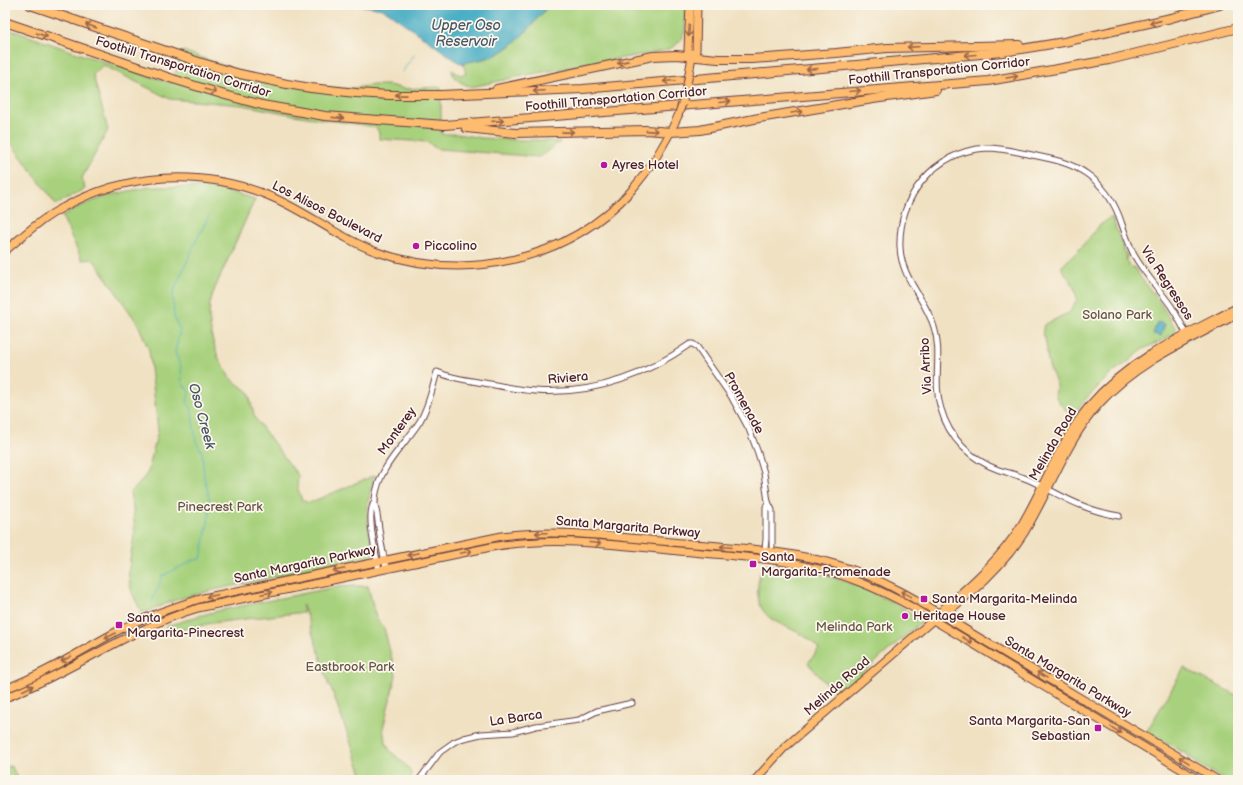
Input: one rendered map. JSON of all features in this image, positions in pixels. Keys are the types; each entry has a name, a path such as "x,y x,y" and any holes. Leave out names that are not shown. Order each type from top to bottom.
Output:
{"highway":[{"name":"Foothill Transportation Corridor","path":"30,5 181,56 240,74 299,86 356,93 440,95 583,89 1003,52 1064,42 1171,18 1220,5"},
{"name":"Foothill Transportation Corridor","path":"5,22 173,80 225,95 301,113 350,119 445,125 988,80 1046,72 1109,60 1238,28"},
{"path":"467,94 653,56 676,55 718,59 752,59 887,48 990,46 1064,42"},
{"path":"445,125 515,133 646,130 671,132 700,130 764,117 988,80"}],"main road":[{"name":"Los Alisos Boulevard","path":"690,5 688,50 692,56"},
{"name":"Los Alisos Boulevard","path":"5,251 36,225 52,214 95,192 136,181 167,178 195,178 229,183 267,195 364,246 400,259 427,264 453,266 498,263 551,247 574,236 599,219 621,201 638,183 658,155 678,116 692,56 696,50 697,5"},
{"name":"Melinda Road","path":"755,780 784,748 940,614 944,608 984,571 1003,550 1022,524 1045,488 1074,437 1101,402 1121,382 1188,337 1238,308"},
{"name":"Melinda Road","path":"1188,337 1238,314"},
{"name":"Santa Margarita Parkway","path":"5,689 32,677 124,628 174,607 209,597 502,536 543,532 588,534 770,549 816,559 858,572 892,587 940,614 1218,780"},
{"name":"Santa Margarita Parkway","path":"5,698 33,686 134,633 174,616 211,605 507,544 552,541 605,544 768,560 812,567 856,580 891,596 933,620 1199,780"}],"street":[{"name":"Via Regressos","path":"975,150 988,148 1002,149 1065,162 1086,173 1094,180 1109,197 1118,214 1128,242 1135,256 1172,308 1188,337"},
{"name":"Via Arribo","path":"975,150 957,155 936,168 920,182 904,212 901,225 900,250 902,262 909,281 929,313 937,336 938,353 936,381 943,416 960,445 978,460 998,470 1026,478 1082,506 1102,513 1119,516"},
{"name":"Riviera","path":"437,372 450,377 521,390 548,392 577,390 611,383 634,376 658,365 690,344 693,344"},
{"name":"Promenade","path":"693,344 697,347 731,396 749,429 763,468 768,502 772,510 773,522 768,560"},
{"name":"Monterey","path":"383,569 370,519 378,483 385,467 413,431 425,412 437,372"},
{"name":"Monterey","path":"374,501 381,561"},
{"name":"Promenade","path":"768,502 766,507 766,522 770,549"},
{"path":"370,519 377,518"},
{"path":"766,522 773,522"},
{"name":"La Barca","path":"419,780 440,752 454,742 464,738 481,734 513,732 536,726 571,722 586,717 597,711 632,703"}],"green space":[{"path":"549,5 685,5 684,33 677,44 663,51 527,75 471,87 455,78 452,70 460,75 466,74 463,63 494,56 510,46 524,34"},
{"path":"5,28 89,57 172,83 183,51 242,72 254,81 266,84 305,84 348,89 373,85 389,85 404,89 441,87 441,134 457,134 481,138 560,142 539,157 440,149 435,148 428,142 379,139 379,133 376,127 300,116 243,105 170,99 103,65 93,75 108,130 82,178 85,189 56,204 5,135"},
{"name":"Pinecrest Park","path":"151,187 211,187 255,199 215,288 210,303 209,318 212,338 218,357 230,378 248,392 255,418 299,477 297,486 302,500 309,503 375,475 368,505 369,533 373,554 370,557 209,591 141,612 129,582 129,568 134,528 134,513 130,493 148,472 158,430 149,350 138,324 93,259 82,260 62,216 83,205 105,197"},
{"name":"Solano Park","path":"1112,217 1124,251 1127,255 1126,260 1129,266 1135,268 1158,300 1176,329 1174,335 1141,350 1127,363 1114,371 1081,404 1073,417 1061,405 1055,395 1056,383 1048,362 1043,327 1044,325 1070,312 1077,299 1074,286 1062,269 1062,266 1078,251 1100,225"},
{"name":"Melinda Park","path":"763,564 803,570 835,578 860,587 895,603 922,621 840,693 834,693 808,663 819,649 806,637 773,620 762,608 759,602 758,587"},
{"name":"Eastbrook Park","path":"368,586 376,618 384,628 396,675 383,728 385,741 391,751 410,771 411,780 364,780 362,778 361,771 331,688 328,684 328,680 303,605 304,612 212,623 167,633 165,627 217,611 336,587"},
{"path":"1184,668 1238,696 1238,780 1225,780 1204,768 1186,754 1147,731"},
{"path":"9,766 12,767 18,780 7,780 5,776 5,768"}],"water":[{"name":"Upper Oso Reservoir","path":"359,5 549,5 525,33 511,46 487,58 462,63 458,62 388,12 382,9"},
{"path":"1157,322 1165,324 1161,336 1153,334"}],"waterway":[{"name":"Oso Creek","path":"402,72 414,55"},
{"name":"Oso Creek","path":"152,603 162,576 194,560 201,559 210,511 208,491 204,478 202,452 196,441 191,407 187,403 189,394 188,390 182,383 181,367 175,352 180,330 174,317 173,293 209,216"}],"place":[{"name":"Ayres Hotel","path":"604,165"},
{"name":"Piccolino","path":"416,246"},
{"name":"Santa Margarita-Promenade","path":"753,564"},
{"name":"Santa Margarita-Melinda","path":"924,599"},
{"name":"Heritage House","path":"905,616"},
{"name":"Santa Margarita-Pinecrest","path":"119,625"},
{"name":"Santa Margarita-San Sebastian","path":"1098,728"}]}
